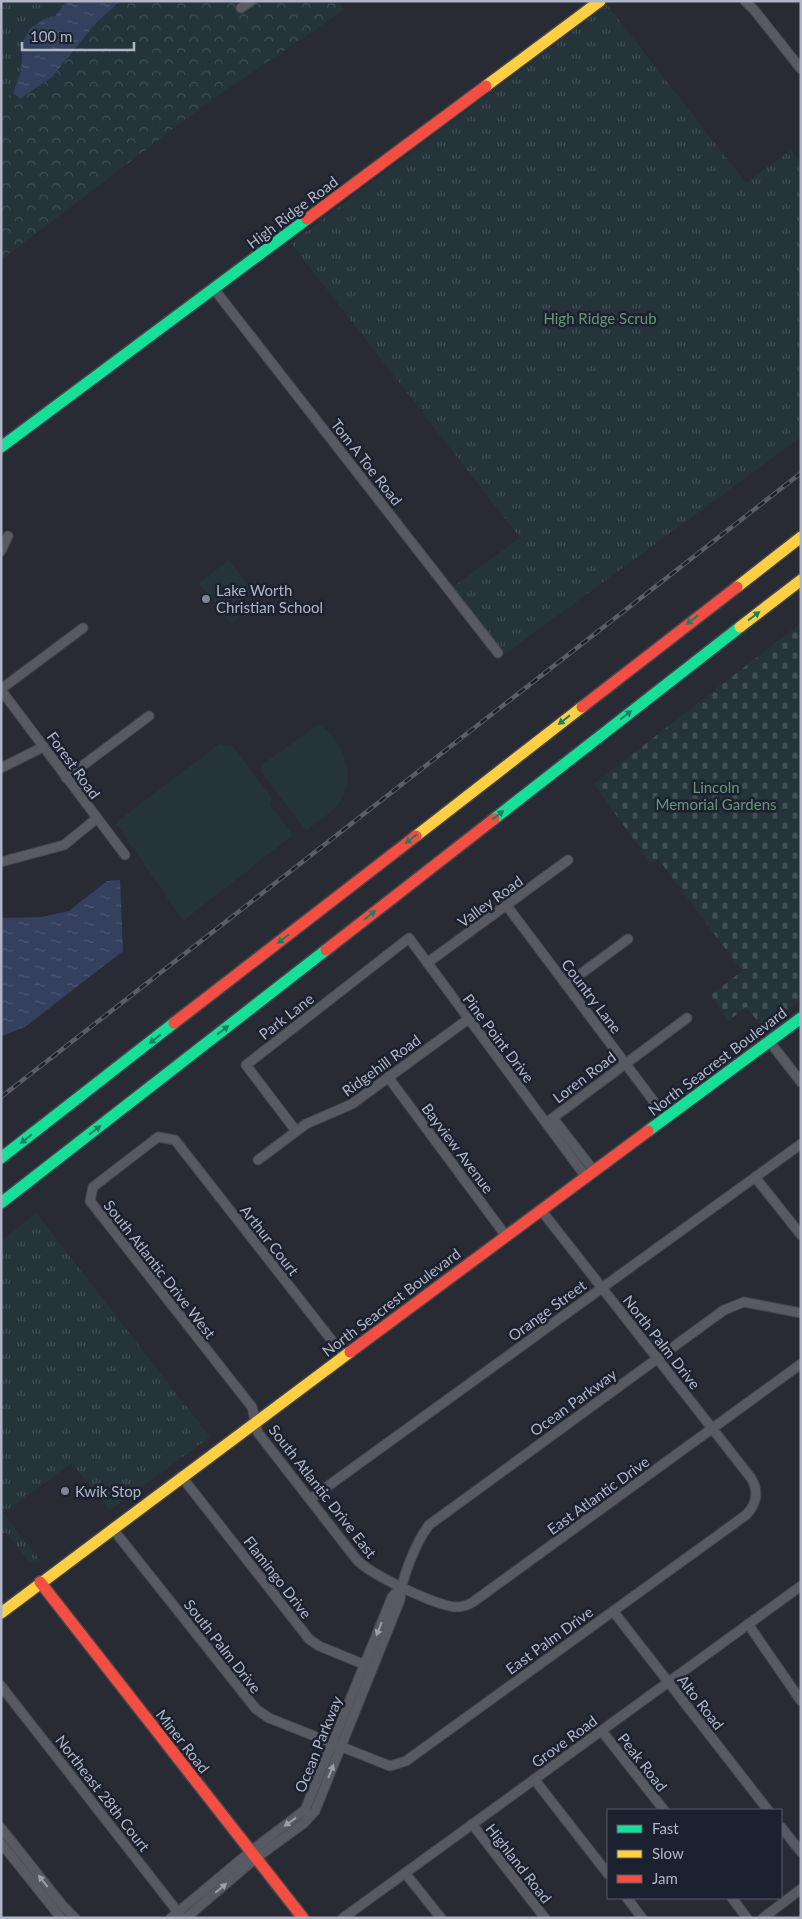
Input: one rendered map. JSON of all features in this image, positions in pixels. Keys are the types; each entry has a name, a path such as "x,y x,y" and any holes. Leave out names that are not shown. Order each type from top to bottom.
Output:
{"main road":[{"name":"High Ridge Road","path":"1,447 600,1"},
{"path":"1,1158 801,537"},
{"path":"1,1204 801,580"},
{"name":"North Seacrest Boulevard","path":"1,1614 112,1528 801,1018"},
{"name":"Miner Road","path":"40,1582 303,1918"}],"street":[{"path":"241,8 251,1"},
{"path":"745,1 801,69"},
{"name":"Tom A Toe Road","path":"214,289 498,653"},
{"path":"1,551 8,536"},
{"path":"1,690 83,628"},
{"name":"Forest Road","path":"1,690 124,855"},
{"path":"66,778 149,716"},
{"path":"1,768 44,748"},
{"path":"1,862 64,845 96,819"},
{"name":"Valley Road","path":"427,964 568,860"},
{"name":"Country Lane","path":"507,906 655,1103"},
{"name":"Pine Point Drive","path":"409,938 468,1020 550,1120 590,1174"},
{"name":"Park Lane","path":"296,1130 246,1065 409,938"},
{"path":"567,984 628,939"},
{"name":"Loren Road","path":"550,1120 687,1018"},
{"name":"Ridgehill Road","path":"258,1160 296,1130 316,1119 352,1104 468,1020"},
{"path":"769,1041 801,1082"},
{"name":"Bayview Avenue","path":"388,1077 506,1236"},
{"name":"South Atlantic Drive West","path":"175,1140 158,1137 93,1187 90,1200 252,1406 256,1421"},
{"name":"Arthur Court","path":"175,1140 344,1356"},
{"name":"Orange Street","path":"310,1499 801,1144"},
{"path":"756,1177 801,1235"},
{"name":"North Palm Drive","path":"541,1210 751,1478 756,1494"},
{"name":"Ocean Parkway","path":"179,1916 254,1855 312,1816 318,1806 337,1746 369,1666 392,1597 401,1587 421,1538 429,1525 724,1310 739,1303 760,1304 801,1313"},
{"name":"East Atlantic Drive","path":"401,1587 451,1606 468,1605 801,1364"},
{"name":"South Atlantic Drive East","path":"256,1421 258,1433 363,1566 375,1575 401,1587"},
{"name":"Flamingo Drive","path":"182,1476 309,1639 319,1646 369,1666"},
{"name":"East Palm Drive","path":"337,1746 384,1765 401,1764 746,1515 754,1506 756,1494"},
{"name":"South Palm Drive","path":"112,1528 256,1709 269,1718 337,1746"},
{"name":"Grove Road","path":"343,1918 801,1586"},
{"name":"Alto Road","path":"613,1611 767,1809"},
{"path":"748,1624 801,1701"},
{"name":"Northeast 28th Court","path":"1,1686 179,1916"},
{"name":"Peak Road","path":"602,1730 663,1809"},
{"path":"534,1779 607,1873"},
{"name":"Highland Road","path":"472,1824 545,1918"},
{"path":"1,1828 74,1918"},
{"path":"782,1828 801,1852"},
{"path":"1,1843 61,1918"},
{"path":"405,1873 440,1918"},
{"path":"763,1918 801,1888"},
{"path":"628,1899 642,1918"},
{"path":"733,1899 747,1918"}],"green space":[{"path":"1,1 120,1 61,69 1,99"},
{"path":"120,1 338,1 344,10 211,100 1,260 1,99 13,93 17,98 43,84 61,67 94,25"},
{"name":"High Ridge Scrub","path":"607,5 746,183 791,150 801,163 801,437 505,654 453,587 520,538 291,243"},
{"path":"229,560 252,591 234,604 242,615 231,624 214,601 215,597 208,594 199,583"},
{"name":"Lincoln Memorial Gardens","path":"801,623 801,1000 763,1028 746,1007 728,1021 711,995 742,971 659,860 650,862 594,784"},
{"path":"318,724 335,740 341,750 346,762 347,785 343,797 336,807 306,831 261,772 262,765"},
{"path":"219,744 233,746 271,797 270,805 293,835 183,921 118,826 118,821"},
{"path":"36,1213 210,1437 110,1510 72,1463 3,1513 41,1562 30,1563 6,1533 1,1533 1,1241"}],"water":[{"path":"67,1 120,1 95,24 52,77 20,99 13,93 21,71 23,41 30,29 42,20 55,16"},
{"path":"120,880 123,951 25,1027 2,1036 1,918 42,917 69,911 107,881"}],"railway":[{"path":"1,1097 801,473"}],"traffic: fast":[{"path":"1,447 307,219"},
{"path":"494,819 740,627"},
{"path":"1,1203 326,950"},
{"path":"648,1131 801,1018"},
{"path":"1,1158 174,1023"}],"traffic: slow":[{"path":"486,86 600,1"},
{"path":"737,587 801,537"},
{"path":"740,627 801,580"},
{"path":"416,836 582,707"},
{"path":"1,1613 350,1352"}],"traffic: jam":[{"path":"307,219 486,86"},
{"path":"582,707 737,587"},
{"path":"326,950 494,819"},
{"path":"174,1023 416,836"},
{"path":"350,1352 648,1131"},
{"path":"40,1582 303,1918"}],"place":[{"name":"Lake Worth Christian School","path":"206,599"},
{"name":"Kwik Stop","path":"65,1491"}]}
